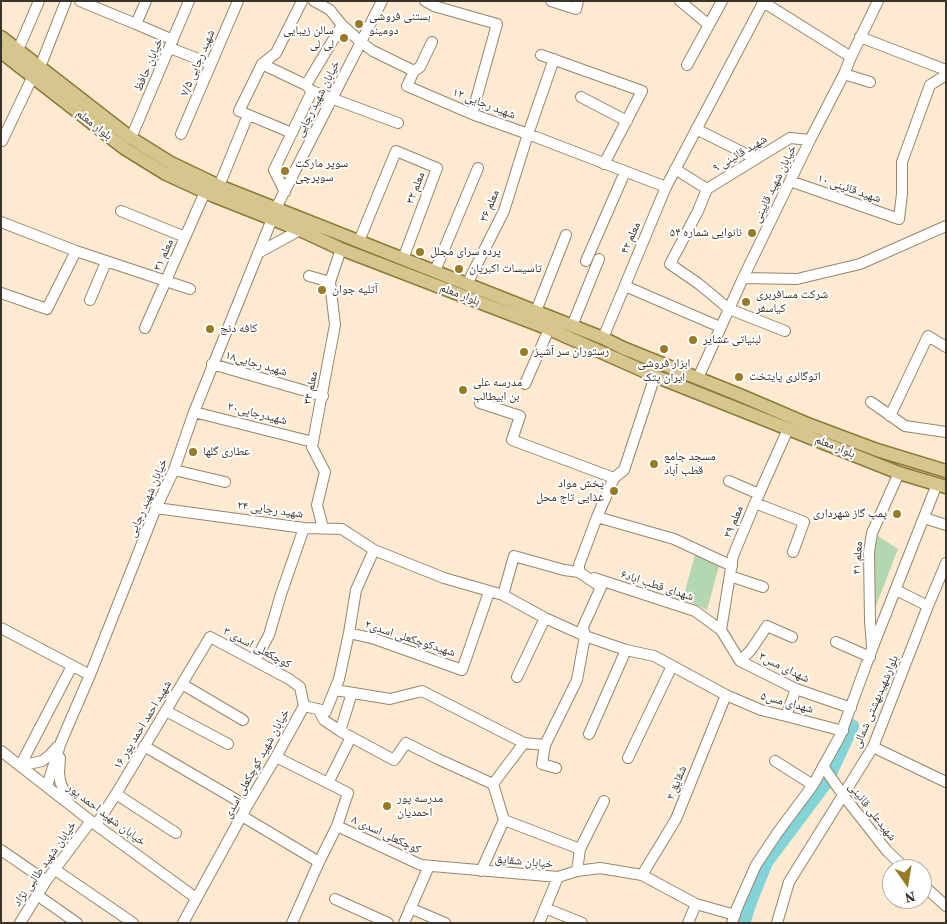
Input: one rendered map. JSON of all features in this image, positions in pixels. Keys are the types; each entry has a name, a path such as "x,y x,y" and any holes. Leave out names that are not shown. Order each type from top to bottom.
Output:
{"main road":[{"name":"بلوار معلم","path":"1,37 18,50 36,72 124,148 166,174 205,192 359,241 603,338 622,354 655,376 788,429 803,428 946,471"},
{"name":"بلوار معلم","path":"1,52 36,72 131,138 171,163 274,214 300,230 341,248 549,329 698,378 742,396 803,428 899,473 942,486"}],"street":[{"path":"18,50 39,1"},
{"path":"2,141 36,72 66,1"},
{"path":"80,1 136,24 211,64"},
{"path":"136,24 146,1"},
{"name":"خیابان حافظ","path":"131,138 189,1"},
{"name":"شهید رجایی ۷/۵","path":"181,134 238,1"},
{"path":"292,133 239,111 262,64 276,53 302,1"},
{"path":"314,1 330,10 342,25 373,51 414,71 420,67 432,42"},
{"name":"خیابان شهید رجایی","path":"46,786 61,742 90,675 156,508 174,470 212,364 274,214 382,1"},
{"path":"425,1 434,6 497,24 472,114"},
{"path":"551,1 576,9 578,1"},
{"path":"680,1 709,26"},
{"path":"687,65 722,1"},
{"name":"خیابان شهید قایینی","path":"698,378 743,278 878,1"},
{"path":"764,2 850,57"},
{"name":"معلم ۴۲","path":"603,338 675,169 764,2"},
{"path":"285,192 274,170 292,133 309,88 342,25"},
{"path":"860,37 946,70"},
{"path":"542,55 642,91 604,164"},
{"name":"معلم ۳۶","path":"467,284 504,210 554,59"},
{"path":"262,64 332,99 398,123"},
{"name":"شهید رجایی ۱۲","path":"414,71 407,86 472,114 625,172"},
{"path":"844,74 870,82"},
{"name":"شهید قائینی ۱۰","path":"790,181 899,220 902,194 902,162 930,85 946,75"},
{"path":"581,97 627,121"},
{"path":"219,186 248,115"},
{"path":"696,129 756,159"},
{"name":"شهید قائینی ۹","path":"729,309 699,284 670,264 708,189 790,138 810,140"},
{"name":"معلم ۳۲","path":"359,241 396,151 437,168 403,258"},
{"path":"435,272 478,168"},
{"path":"675,169 708,189"},
{"path":"586,261 625,172 666,188"},
{"name":"معلم ۳۱","path":"145,328 205,192"},
{"path":"121,211 185,237"},
{"path":"1,222 106,262 190,289"},
{"path":"743,278 797,279 860,264 946,226"},
{"path":"258,253 300,230"},
{"path":"536,311 566,235"},
{"name":"معلم ۳۳","path":"323,528 317,505 325,472 312,447 335,325 330,282 341,248"},
{"path":"1,293 47,310 76,251"},
{"path":"572,326 599,259"},
{"path":"90,300 106,262"},
{"path":"310,276 330,282"},
{"path":"625,286 720,328"},
{"path":"729,309 785,331"},
{"path":"525,384 549,329"},
{"path":"890,416 928,336 946,348"},
{"name":"شهید رجایی۱۸","path":"212,364 323,396"},
{"path":"556,768 542,764 545,745 577,680 585,636 583,627 601,587 580,573 579,565 614,478 624,470 655,376"},
{"path":"871,402 905,426 946,432"},
{"path":"480,403 520,416 512,440 614,478"},
{"name":"شهیدرجایی۲۰","path":"194,412 314,442"},
{"name":"معلم ۳۹","path":"721,630 733,556 788,429"},
{"path":"174,470 225,482"},
{"name":"معلم ۴۱","path":"871,653 869,552 872,533 899,473"},
{"path":"729,481 804,522 792,552"},
{"name":"بلوارشهیدبهشتی شمالی","path":"734,919 756,865 813,785 843,731 871,653 898,591 924,518 942,486"},
{"name":"شهید رجایی ۲۴","path":"156,508 304,528 342,529 374,550 444,578 503,595 546,618"},
{"path":"597,518 674,539 763,587"},
{"path":"924,518 946,525"},
{"path":"255,661 269,635 304,528"},
{"path":"318,709 326,711 340,679 356,590 374,550"},
{"name":"شهدای قطب اباد۶","path":"503,595 514,556 580,573 695,611 721,630"},
{"name":"بلوارشهیدبهشتی شمالی","path":"777,923 789,882 874,746 946,564"},
{"path":"898,591 928,606"},
{"name":"شهیدکوچکعلی اسدی۲","path":"349,633 375,639 462,670 489,592"},
{"path":"517,677 546,618"},
{"name":"شهدای مس۵","path":"546,618 585,636 626,650 654,656 726,696 760,710 843,731"},
{"path":"740,661 751,650 767,626 792,637"},
{"path":"1,628 90,675"},
{"name":"شهدای مس۳","path":"721,630 740,661 796,690 851,708"},
{"name":"کوچکعلی اسدی ۳","path":"210,637 289,678 300,687 304,706"},
{"name":"شهید احمد احمد پور ۱۶","path":"93,823 116,794 210,637"},
{"path":"836,642 871,653"},
{"path":"590,734 626,650"},
{"path":"20,766 72,666"},
{"path":"628,758 672,666"},
{"path":"182,684 243,720"},
{"path":"335,690 390,699 422,691 524,743 545,745"},
{"path":"786,716 796,690"},
{"path":"340,731 352,693"},
{"name":"شقایق ۲","path":"642,875 676,819 726,696"},
{"name":"خیابان شهید کوچکعلی اسدی","path":"183,923 304,706 318,709"},
{"path":"318,709 324,720 340,731 394,760 406,743 494,784"},
{"path":"166,711 228,744"},
{"path":"328,783 351,737"},
{"path":"20,766 42,760 61,742"},
{"path":"61,742 59,772 62,789 69,803"},
{"path":"494,784 524,743"},
{"path":"144,746 247,806"},
{"path":"874,746 946,782"},
{"name":"خیابان شهید احمد پور","path":"1,751 93,823 196,898"},
{"name":"کوچکعلی اسدی ۸","path":"276,757 348,793 337,826 425,866"},
{"path":"775,761 813,785"},
{"name":"شهیدعلی قائینی","path":"823,766 843,795 895,859"},
{"path":"481,871 504,820 494,784"},
{"path":"116,794 176,833"},
{"path":"577,871 580,849 604,801"},
{"path":"242,816 319,862"},
{"path":"504,820 580,849"},
{"name":"خیابان شهید طالبی نژاد","path":"20,923 54,869 93,823"},
{"path":"292,923 337,826"},
{"path":"1,850 46,881"},
{"path":"404,923 425,866"},
{"name":"خیابان شقایق","path":"425,866 558,877 577,871 600,868 642,875 696,904 734,919"},
{"path":"54,869 133,923"},
{"path":"539,923 558,877"},
{"path":"932,893 946,906"},
{"path":"37,895 78,923"},
{"path":"335,899 388,923"},
{"path":"688,923 696,904"},
{"path":"410,908 445,923"},
{"path":"545,908 582,923"}],"green space":[{"path":"869,530 898,549 870,621"},
{"path":"695,555 719,566 707,610 683,598"}],"waterway":[{"path":"743,923 766,862 826,782 852,726"}],"place":[{"name":"بستنی فروشی دومینو","path":"359,24"},
{"name":"سالن زیبایی لی لی","path":"344,38"},
{"name":"سوپر مارکت سوپرچی","path":"285,171"},
{"name":"نانوایی شماره ۵۴","path":"752,233"},
{"name":"پرده سرای مجلل","path":"420,252"},
{"name":"تاسیسات اکبریان","path":"459,269"},
{"name":"آتلیه جوان","path":"322,290"},
{"name":"شرکت مسافربری کیاسفر","path":"746,302"},
{"name":"کافه دنج","path":"210,329"},
{"name":"لبنیاتی عشایر","path":"693,340"},
{"name":"ابزار فروشی ایران پتک","path":"664,349"},
{"name":"رستوران سر آشپز","path":"524,352"},
{"name":"اتوگالری پایتخت","path":"739,377"},
{"name":"مدرسه علی بن ابیطالب","path":"463,390"},
{"name":"عطاری گلها","path":"193,452"},
{"name":"مسجد جامع قطب آباد","path":"654,464"},
{"name":"پخش مواد غذایی تاج محل","path":"614,491"},
{"name":"پمپ گاز شهرداری","path":"897,514"},
{"name":"مدرسه پور احمدیان","path":"387,806"}]}
